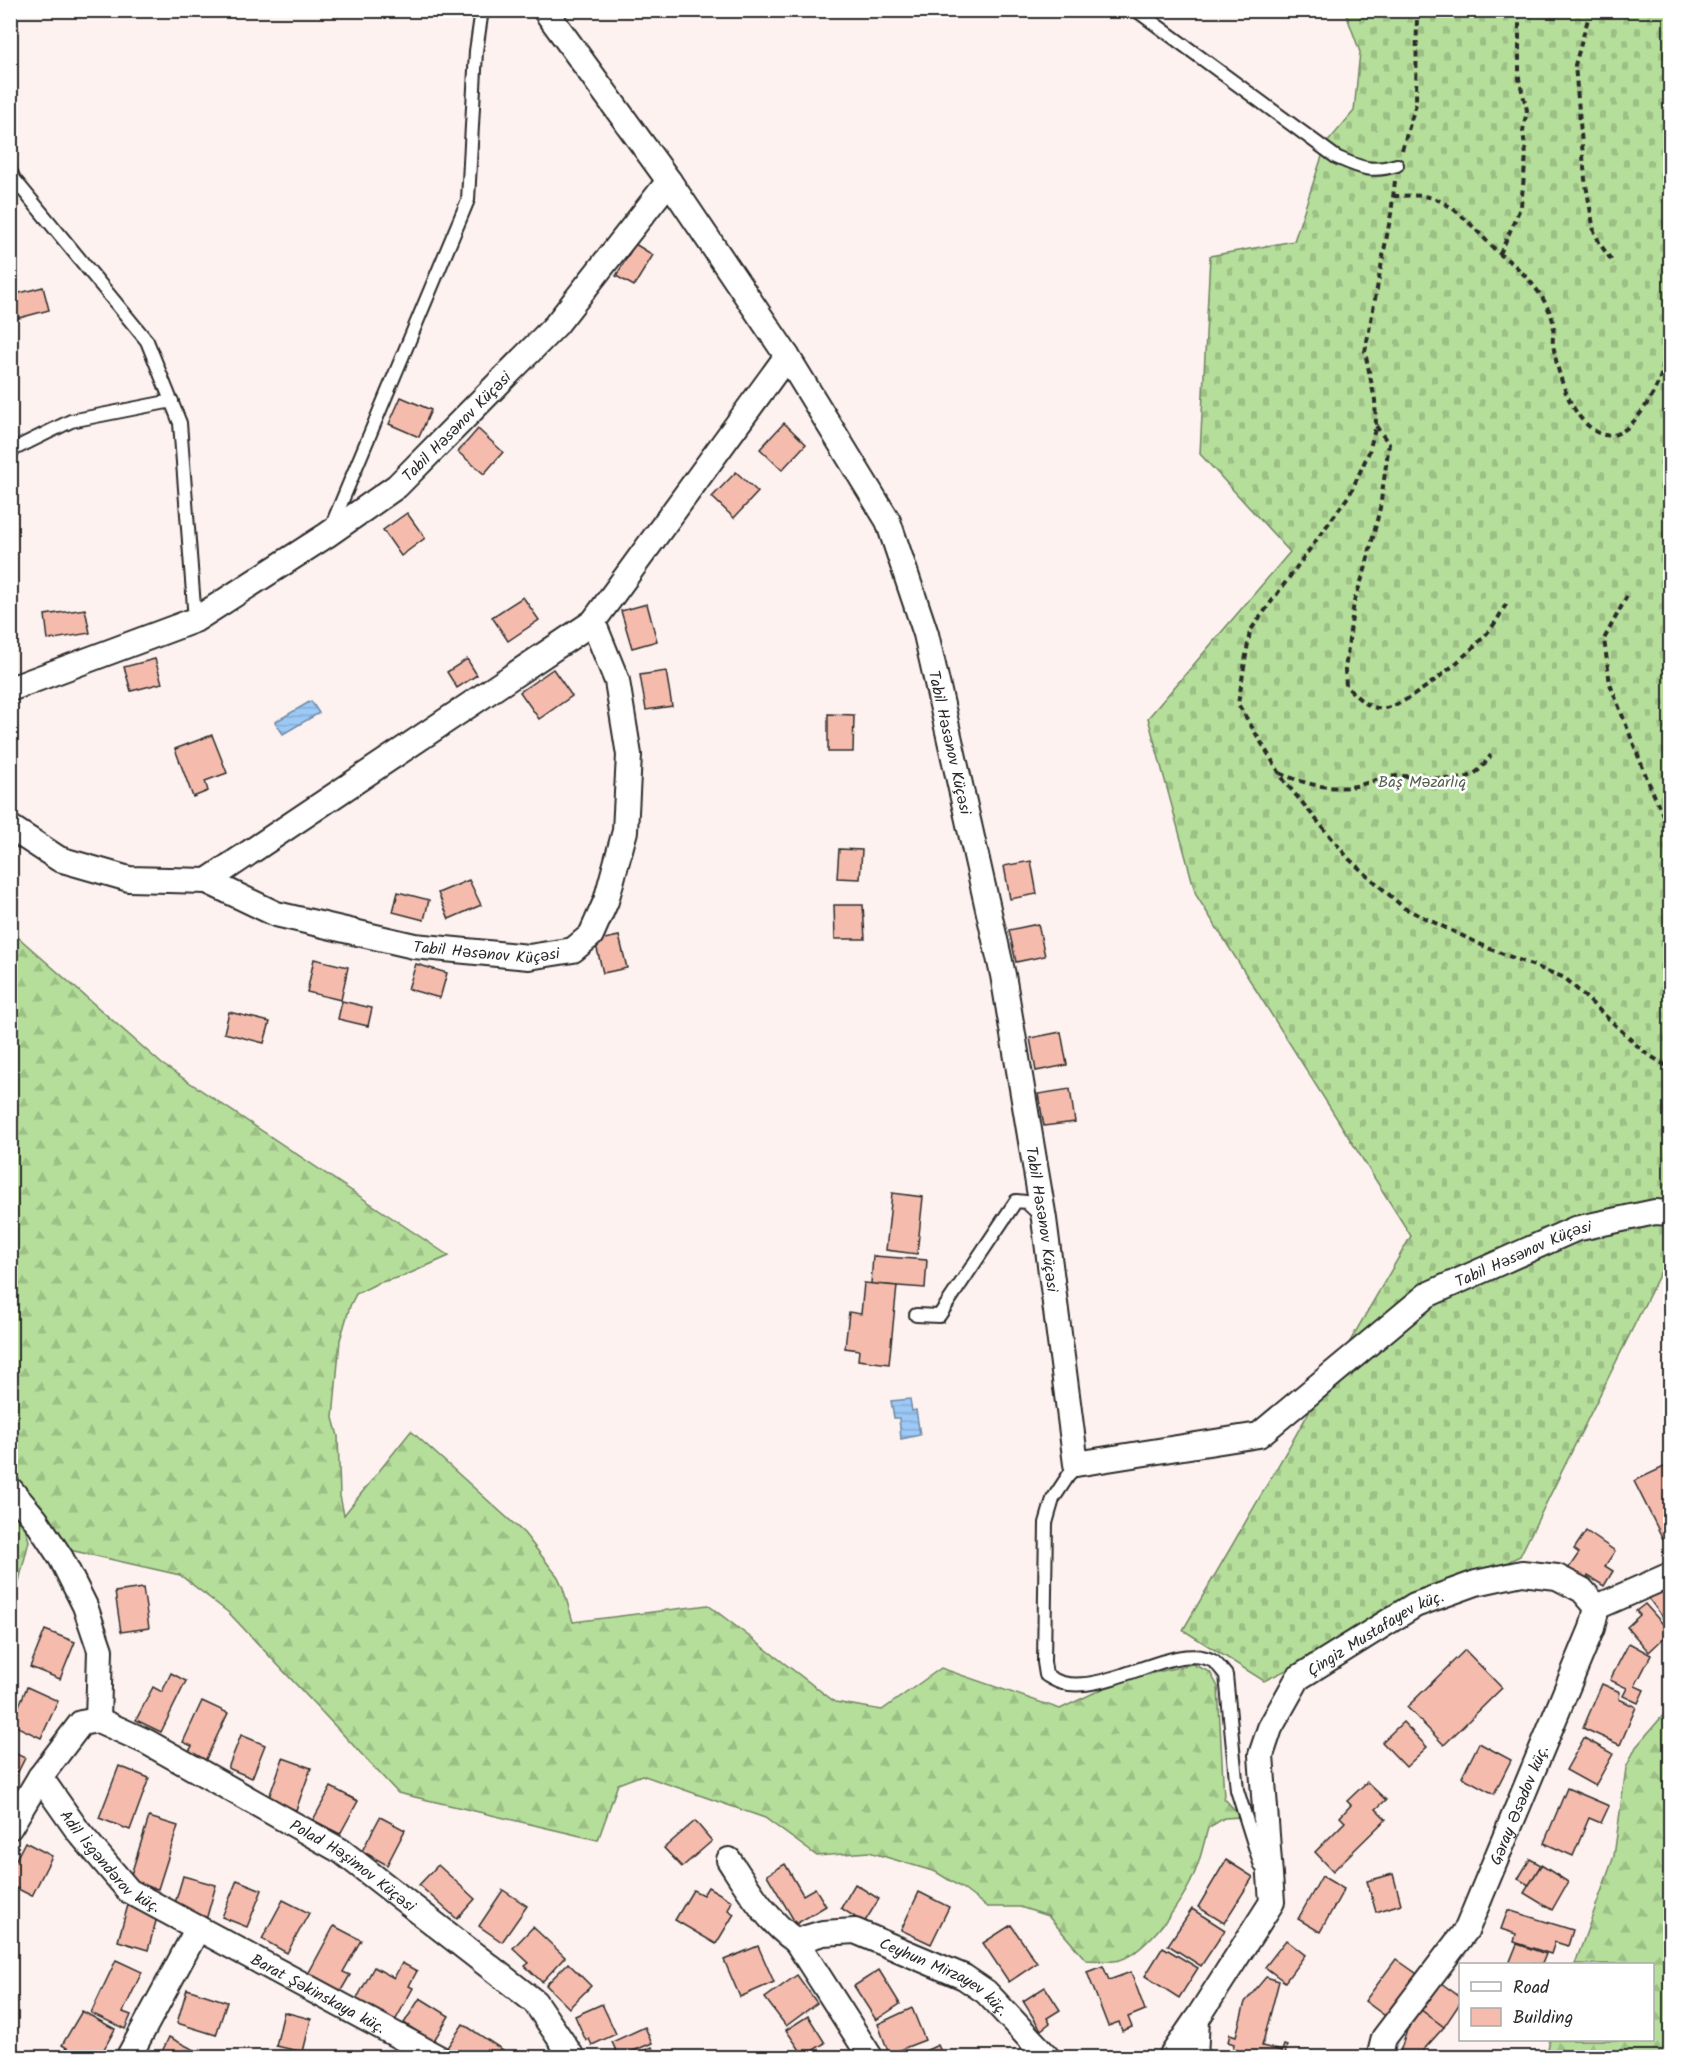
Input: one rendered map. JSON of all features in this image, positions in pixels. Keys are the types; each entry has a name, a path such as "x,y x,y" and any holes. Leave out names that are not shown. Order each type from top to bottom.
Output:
{"street":[{"name":"Tabil Həsənov Küçəsi","path":"545,10 669,181 787,356 888,521 926,634 1003,975 1044,1218 1076,1464 1259,1435 1427,1295 1575,1229 1655,1212 1671,1213"},
{"name":"Tabil Həsənov Küçəsi","path":"10,689 195,620 398,486 556,325 669,181"},
{"path":"207,881 592,622 787,356"},
{"name":"Tabil Həsənov Küçəsi","path":"10,827 59,859 129,879 207,881 276,914 414,946 529,957 573,950 591,934 606,902 625,831 628,755 617,681 592,622"},
{"path":"10,1489 36,1520 61,1558 85,1606 100,1650 98,1720 81,1723 40,1777 10,1827"},
{"name":"Çingiz Mustafayev küç.","path":"1272,1902 1261,1755 1270,1728 1298,1678 1415,1605 1476,1583 1522,1574 1557,1577 1582,1590 1598,1607"},
{"path":"1598,1607 1671,1575"},
{"name":"Gəray Əsədov küç.","path":"1379,2058 1384,2038 1467,1929 1592,1628 1598,1607"},
{"name":"Polad Həşimov Küçəsi","path":"98,1720 147,1742 340,1851 535,2002 573,2058"},
{"name":"Adil İsgəndərov küç.","path":"40,1777 78,1831 129,1891 198,1928"},
{"path":"729,1860 746,1887 779,1929 796,1941 871,2058"},
{"path":"1170,2058 1272,1902"},
{"path":"128,2058 198,1928"},
{"name":"Barat Şəkinskaya küç.","path":"198,1928 438,2058"},
{"name":"Ceyhun Mirzayev küç.","path":"796,1941 823,1933 855,1931 964,1977 986,1992 1048,2058"},
{"path":"1195,2058 1197,2019"}],"lane":[{"path":"327,535 468,200 476,51 482,10"},
{"path":"1136,10 1336,157 1365,170 1382,170 1397,165"},
{"path":"10,170 14,179 147,341 172,401 180,423 195,620"},
{"path":"10,451 71,421 172,401"},
{"path":"916,1315 939,1316 1016,1201 1026,1202 1044,1218"},
{"path":"1076,1464 1053,1499 1046,1523 1044,1662 1046,1675 1063,1683 1095,1684 1181,1657 1197,1656 1214,1662 1226,1675 1237,1790 1272,1902"}],"path":[{"path":"1417,10 1416,104 1397,165 1365,352 1375,400 1376,425 1369,452 1350,494 1250,631 1238,704 1285,782 1349,859 1404,908 1488,948 1565,978 1644,1052 1670,1068"},
{"path":"1500,254 1521,206 1526,155 1523,131 1527,110 1519,79 1519,10"},
{"path":"1588,10 1588,19 1575,64 1586,179 1594,231 1614,264"},
{"path":"1393,196 1424,195 1442,202 1514,265 1544,302 1553,322 1553,341 1565,392 1579,416 1599,434 1614,435 1629,426 1644,409 1652,393 1663,369 1671,286"},
{"path":"1376,425 1389,444 1380,508 1365,570 1354,602 1345,670 1346,686 1364,703 1383,709 1409,699 1442,674 1490,631 1508,601"},
{"path":"1627,597 1604,639 1610,684 1648,781 1671,831"},
{"path":"1279,773 1302,783 1336,787 1359,785 1379,778 1400,776 1462,779 1479,772 1491,755"}],"green space":[{"name":"Baş Məzarlıq","path":"1345,11 1670,11 1670,1253 1520,1556 1264,1681 1183,1630 1411,1236 1196,895 1148,718 1290,552 1200,454 1210,256 1294,241 1326,144 1354,111 1360,52"},
{"path":"10,930 162,1064 449,1256 404,1276 378,1283 356,1294 350,1306 340,1340 333,1418 338,1436 340,1496 344,1515 411,1431 524,1533 558,1577 573,1622 708,1605 835,1702 882,1710 941,1668 1060,1709 1119,1681 1192,1664 1210,1672 1218,1687 1224,1798 1241,1817 1224,1818 1208,1828 1190,1883 1162,1926 1138,1950 1125,1958 1114,1961 1086,1960 1048,1916 1020,1907 987,1907 936,1872 869,1852 817,1856 765,1818 642,1775 618,1784 598,1840 398,1793 229,1613 180,1575 61,1548 24,1487 11,1474"},
{"path":"11,1503 22,1517 29,1541 11,1613"},
{"path":"1670,1707 1670,2057 1546,2057 1550,2041 1654,2041 1654,1963 1575,1963 1614,1856 1626,1768 1636,1747"}],"water":[{"path":"311,701 319,713 283,734 275,722"},
{"path":"910,1399 912,1411 916,1410 920,1435 901,1439 899,1418 894,1418 891,1401"}],"building":[{"path":"635,244 653,255 634,286 616,276"},
{"path":"43,287 49,310 19,318 12,295"},
{"path":"401,397 431,410 419,437 389,424"},
{"path":"784,423 806,444 782,470 760,449"},
{"path":"478,429 503,452 484,474 458,452"},
{"path":"736,472 758,492 734,518 712,497"},
{"path":"407,513 425,538 401,556 383,530"},
{"path":"523,597 539,620 508,641 492,617"},
{"path":"647,604 657,641 632,648 621,611"},
{"path":"85,609 90,633 48,640 45,615"},
{"path":"155,659 162,683 131,691 124,667"},
{"path":"467,659 477,675 457,688 447,672"},
{"path":"553,669 572,696 539,719 520,692"},
{"path":"666,671 672,706 646,710 640,675"},
{"path":"828,714 854,715 853,752 828,752"},
{"path":"212,735 227,773 205,781 208,791 193,797 175,749"},
{"path":"839,849 862,850 860,879 837,878"},
{"path":"1031,861 1037,894 1010,899 1004,866"},
{"path":"469,880 481,905 449,919 438,893"},
{"path":"398,892 429,900 424,920 393,912"},
{"path":"834,905 863,905 865,939 835,939"},
{"path":"1038,924 1045,956 1016,962 1009,930"},
{"path":"619,936 627,968 603,973 595,941"},
{"path":"314,959 348,967 341,1000 307,992"},
{"path":"416,964 447,973 440,998 408,989"},
{"path":"342,1001 372,1008 368,1026 338,1019"},
{"path":"229,1012 270,1022 264,1043 224,1033"},
{"path":"1061,1032 1067,1065 1036,1071 1030,1038"},
{"path":"1070,1089 1075,1122 1044,1126 1038,1094"},
{"path":"892,1193 923,1197 917,1254 886,1250"},
{"path":"873,1256 927,1260 925,1288 871,1284"},
{"path":"864,1283 897,1286 889,1364 858,1360 859,1350 845,1348 849,1312 861,1314"},
{"path":"1666,1466 1670,1475 1670,1540 1665,1543 1634,1481"},
{"path":"1586,1531 1615,1551 1605,1566 1613,1571 1604,1586 1588,1576 1585,1580 1568,1569 1579,1553 1574,1549"},
{"path":"1670,1583 1670,1627 1649,1599"},
{"path":"143,1588 149,1628 121,1632 115,1592"},
{"path":"1645,1604 1670,1632 1649,1652 1627,1627 1640,1615 1636,1611"},
{"path":"45,1630 75,1642 60,1679 30,1667"},
{"path":"1629,1643 1651,1655 1635,1686 1644,1690 1638,1703 1623,1696 1627,1688 1610,1680"},
{"path":"1465,1650 1502,1688 1444,1745 1407,1707"},
{"path":"171,1673 186,1681 161,1732 136,1720 153,1687 162,1692"},
{"path":"1602,1684 1620,1692 1619,1699 1636,1707 1620,1745 1583,1728"},
{"path":"27,1687 58,1701 41,1738 11,1724"},
{"path":"202,1701 228,1713 204,1763 187,1755 192,1746 183,1742"},
{"path":"1403,1722 1427,1747 1406,1767 1382,1742"},
{"path":"241,1735 265,1745 252,1778 228,1768"},
{"path":"1584,1738 1613,1754 1595,1786 1566,1770"},
{"path":"1479,1743 1511,1760 1494,1794 1462,1777"},
{"path":"10,1751 25,1758 10,1788"},
{"path":"283,1758 311,1768 296,1810 268,1800"},
{"path":"119,1766 149,1778 130,1830 99,1818"},
{"path":"1367,1782 1386,1800 1376,1809 1386,1819 1333,1871 1315,1852 1345,1822 1340,1817 1351,1805 1347,1801"},
{"path":"331,1787 358,1801 340,1834 313,1820"},
{"path":"1567,1788 1609,1806 1601,1823 1589,1818 1573,1856 1544,1843"},
{"path":"149,1817 178,1826 158,1889 129,1881"},
{"path":"380,1817 405,1830 387,1865 362,1851"},
{"path":"695,1821 712,1841 682,1867 664,1848"},
{"path":"25,1842 52,1856 32,1896 10,1885 10,1871"},
{"path":"1530,1859 1541,1865 1529,1885 1518,1879"},
{"path":"1226,1860 1253,1877 1224,1923 1198,1907"},
{"path":"785,1864 803,1895 815,1888 826,1906 796,1924 767,1875"},
{"path":"438,1865 475,1899 457,1919 419,1885"},
{"path":"1541,1865 1568,1882 1552,1910 1524,1893"},
{"path":"1393,1874 1401,1904 1376,1912 1367,1881"},
{"path":"183,1876 216,1885 206,1920 173,1910"},
{"path":"1322,1876 1344,1889 1320,1932 1298,1919"},
{"path":"237,1880 262,1890 247,1927 222,1917"},
{"path":"855,1884 879,1899 864,1923 841,1908"},
{"path":"708,1887 732,1901 728,1910 734,1914 716,1944 675,1920 693,1890 703,1895"},
{"path":"503,1890 527,1906 502,1942 479,1926"},
{"path":"919,1892 949,1907 931,1944 901,1930"},
{"path":"283,1900 309,1913 287,1953 262,1939"},
{"path":"128,1905 158,1914 148,1950 118,1941"},
{"path":"1192,1909 1225,1930 1201,1966 1168,1945"},
{"path":"1508,1910 1573,1930 1568,1946 1555,1942 1551,1954 1514,1942 1516,1934 1501,1929"},
{"path":"1011,1925 1037,1963 1009,1982 983,1943"},
{"path":"334,1926 361,1940 343,1972 350,1975 339,1994 307,1976"},
{"path":"533,1927 565,1957 542,1982 525,1966 529,1963 513,1948"},
{"path":"1286,1940 1305,1955 1285,1982 1265,1967"},
{"path":"1517,1944 1546,1954 1542,1963 1509,1963"},
{"path":"758,1946 774,1982 740,1997 724,1960"},
{"path":"1163,1947 1198,1968 1179,1998 1145,1976"},
{"path":"1396,1959 1420,1976 1388,2018 1365,2001"},
{"path":"116,1960 142,1972 123,2012 131,2015 125,2029 91,2013"},
{"path":"402,1963 417,1971 409,1986 413,1988 395,2021 356,2000 374,1967 394,1978"},
{"path":"568,1963 591,1986 569,2008 546,1985"},
{"path":"1103,1966 1109,1980 1131,1972 1145,2010 1128,2017 1132,2027 1122,2031 1119,2022 1108,2026 1087,1972"},
{"path":"879,1970 900,2004 876,2020 854,1986"},
{"path":"797,1975 817,2003 786,2026 765,1998"},
{"path":"1266,1977 1279,1981 1262,2046 1282,2051 1284,2045 1287,2046 1284,2058 1265,2058 1233,2049 1234,2044 1228,2042 1230,2034 1236,2036 1245,2002"},
{"path":"1441,1983 1459,1996 1459,2004 1444,2027 1421,2010"},
{"path":"1045,1987 1060,2010 1047,2018 1050,2023 1041,2030 1023,2001"},
{"path":"187,1989 227,2002 216,2035 177,2023"},
{"path":"420,1998 449,2016 433,2042 404,2023"},
{"path":"602,2004 616,2034 592,2045 589,2039 586,2041 575,2016"},
{"path":"912,2008 925,2040 889,2054 878,2024"},
{"path":"1421,2010 1444,2027 1419,2055 1423,2058 1398,2058 1407,2030"},
{"path":"82,2011 115,2029 99,2058 83,2058 62,2045"},
{"path":"284,2012 311,2019 303,2052 276,2046"},
{"path":"808,2016 825,2043 804,2056 786,2030"},
{"path":"463,2024 503,2050 498,2058 460,2058 446,2049"},
{"path":"645,2027 652,2043 619,2057 612,2042"},
{"path":"169,2037 200,2053 197,2058 159,2058"},
{"path":"938,2045 944,2058 910,2058"},
{"path":"652,2047 657,2058 629,2058"}]}
